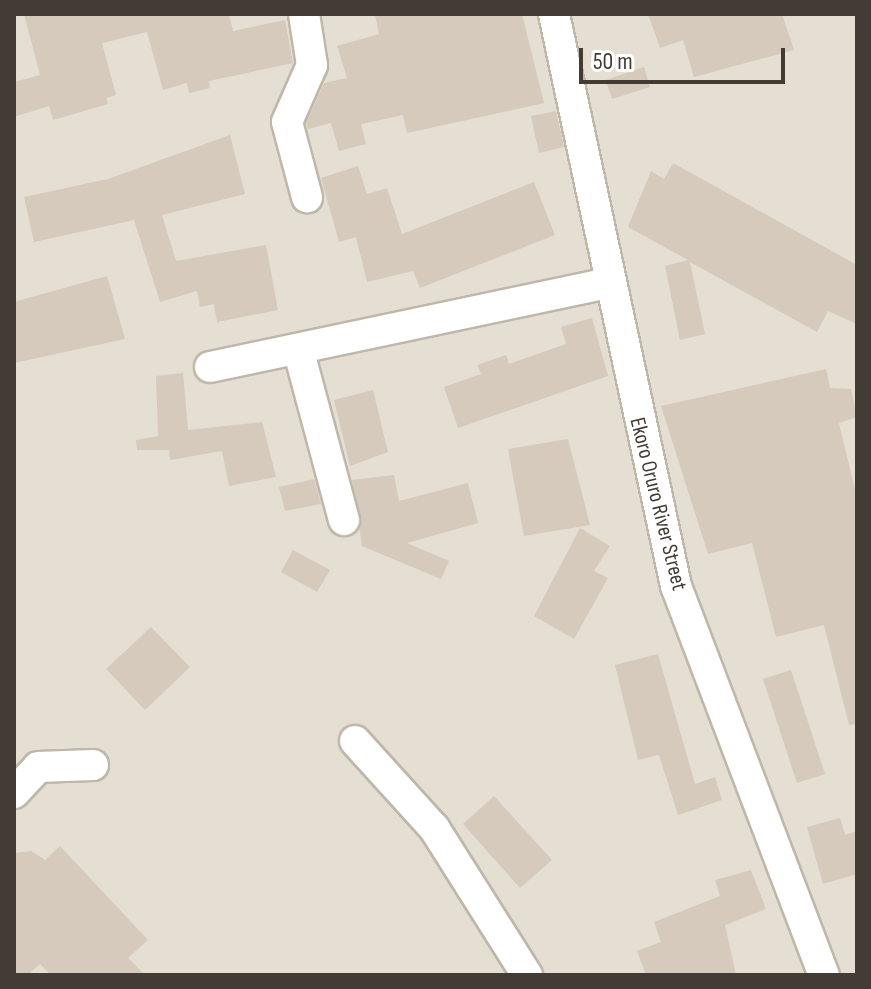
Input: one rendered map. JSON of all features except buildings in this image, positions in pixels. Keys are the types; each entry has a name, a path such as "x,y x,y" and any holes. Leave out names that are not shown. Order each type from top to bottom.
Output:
{"street":[{"path":"304,14 312,65 287,122 307,197"},
{"name":"Ekoro Oruro River Street","path":"554,14 607,283 676,586 824,975"},
{"path":"210,367 299,352 607,283"},
{"path":"299,352 344,520"},
{"path":"355,741 434,828 527,975"},
{"path":"14,793 38,767 93,765"}],"shaded area":[{"path":"14,14 857,14 857,975 14,975"}]}
